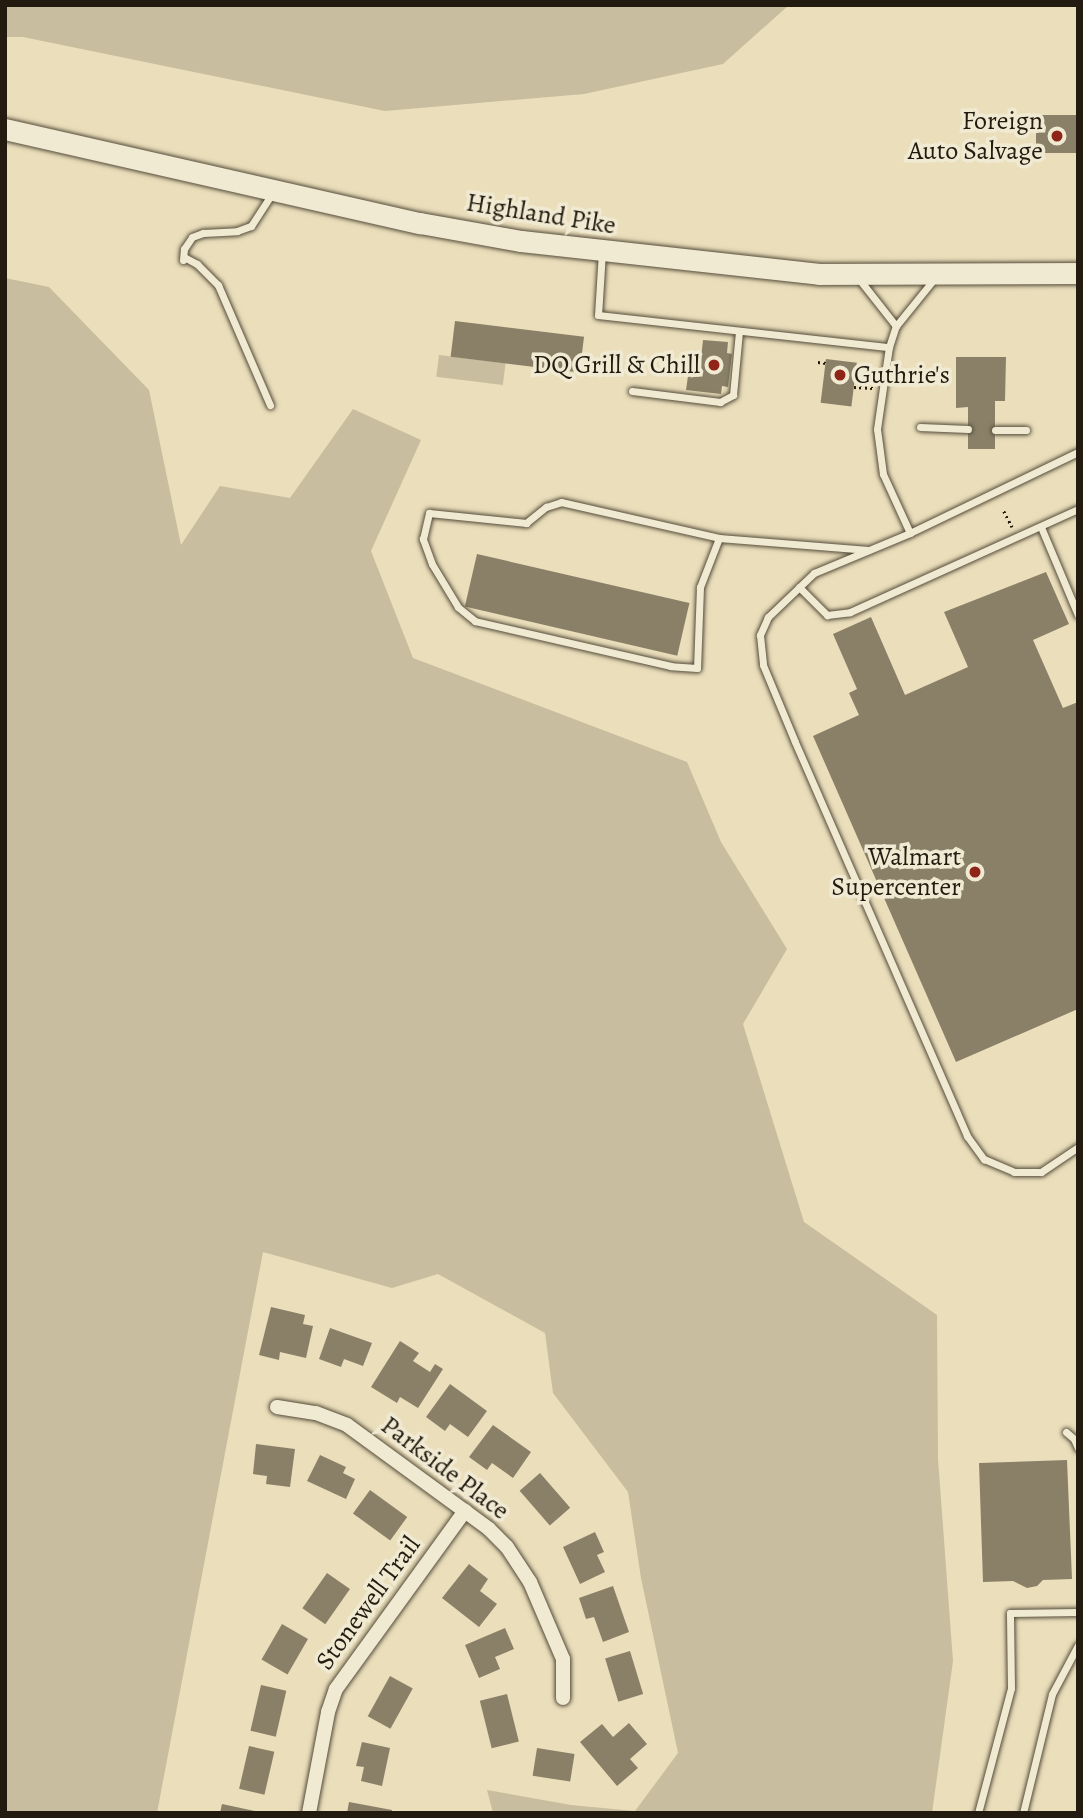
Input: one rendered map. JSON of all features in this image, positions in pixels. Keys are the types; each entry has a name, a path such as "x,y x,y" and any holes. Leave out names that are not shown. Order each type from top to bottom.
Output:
{"main road":[{"name":"Highland Pike","path":"5,129 420,223 602,252 758,269 856,275 1078,274"}],"street":[{"name":"Parkside Place","path":"277,1407 316,1413 347,1425 465,1511 507,1547 530,1581 563,1659 563,1698"},
{"name":"Stonewell Trail","path":"309,1813 328,1712 336,1689 465,1511"}],"lane":[{"path":"270,405 218,285 197,264 183,258 184,249 192,237 204,233 237,231 251,226 275,190"},
{"path":"602,252 598,315 889,347"},
{"path":"856,275 896,326"},
{"path":"910,533 893,501 878,456 877,429 889,347 896,326 937,275"},
{"path":"632,391 720,402 733,395 739,331"},
{"path":"920,427 968,429"},
{"path":"995,429 1026,430"},
{"path":"1078,452 910,533 814,573 768,617 760,635 763,665 967,1136 984,1159 1014,1172 1041,1172 1078,1147"},
{"path":"719,538 700,587 697,668 671,666 475,621 458,607 432,564 423,539 429,513 526,523 546,506 561,502 719,538 870,550"},
{"path":"799,587 827,615 850,612 1078,509"},
{"path":"1041,527 1078,615"},
{"path":"1066,1432 1074,1439 1078,1448"},
{"path":"978,1813 1011,1688 1010,1613 1078,1612"},
{"path":"1023,1813 1052,1694 1078,1645"}],"path":[{"path":"818,362 826,363"},
{"path":"854,387 873,388"},
{"path":"1004,511 1013,530"}],"shaded area":[{"path":"5,5 789,5 723,64 584,94 385,111 23,37 5,37"},
{"path":"5,278 49,287 149,390 181,545 220,486 290,498 353,409 421,440 371,551 413,658 687,762 721,842 787,949 743,1024 804,1222 937,1315 938,1459 953,1661 932,1813 493,1813 487,1790 571,1805 635,1811 678,1753 641,1578 628,1492 553,1393 545,1333 438,1274 392,1288 263,1252 157,1813 5,1813"},
{"path":"439,355 506,363 503,385 436,377"}],"building":[{"name":"Foreign Auto Salvage","path":"1036,115 1078,115 1078,153 1036,153"},
{"path":"455,321 584,337 580,373 451,357"},
{"path":"703,340 728,342 727,353 732,354 728,387 722,386 721,394 686,390 688,376 699,377"},
{"path":"956,357 1006,357 1005,401 995,401 995,449 968,449 968,407 956,408"},
{"name":"Guthrie's","path":"826,359 857,363 851,406 821,403"},
{"path":"477,554 689,603 677,656 465,607"},
{"name":"Walmart Supercenter","path":"1046,572 1069,624 1033,640 1063,708 1078,702 1078,1009 956,1062 813,736 859,715 849,693 857,689 833,634 871,617 905,695 968,667 944,612"},
{"path":"271,1307 305,1315 303,1324 313,1326 306,1358 280,1352 279,1360 259,1355"},
{"path":"330,1328 372,1343 363,1366 344,1359 341,1367 319,1359"},
{"path":"400,1341 419,1353 413,1361 430,1372 435,1364 443,1369 418,1408 400,1397 397,1403 371,1387"},
{"path":"450,1384 487,1411 468,1437 450,1424 445,1431 426,1417"},
{"path":"493,1425 531,1452 513,1478 492,1463 487,1470 469,1457"},
{"path":"256,1444 295,1449 290,1487 266,1484 267,1476 253,1474"},
{"path":"320,1455 346,1467 343,1473 355,1479 346,1499 307,1481"},
{"path":"1067,1460 1072,1579 1043,1580 1037,1586 1027,1588 1013,1581 983,1582 979,1463"},
{"path":"540,1473 570,1508 550,1525 520,1491"},
{"path":"370,1490 407,1517 390,1540 353,1513"},
{"path":"595,1532 604,1552 597,1555 605,1572 580,1584 563,1547"},
{"path":"469,1564 488,1579 480,1591 497,1604 479,1627 442,1598"},
{"path":"327,1573 350,1589 325,1624 302,1608"},
{"path":"613,1586 629,1632 603,1642 594,1617 586,1619 579,1598"},
{"path":"282,1624 308,1639 287,1675 262,1660"},
{"path":"505,1628 514,1649 495,1657 500,1669 479,1678 465,1645"},
{"path":"630,1651 643,1694 618,1702 605,1659"},
{"path":"390,1676 413,1689 390,1729 368,1716"},
{"path":"261,1685 286,1691 276,1737 250,1731"},
{"path":"507,1694 519,1742 492,1748 480,1701"},
{"path":"629,1723 647,1744 630,1759 638,1768 617,1786 580,1742 602,1724 613,1737"},
{"path":"362,1742 390,1748 382,1786 361,1781 364,1767 356,1766"},
{"path":"249,1746 274,1752 264,1795 239,1789"},
{"path":"537,1748 575,1754 570,1782 533,1776"},
{"path":"349,1802 392,1810 392,1813 347,1813"},
{"path":"222,1804 259,1812 259,1813 220,1813"}],"place":[{"name":"Foreign Auto Salvage","path":"1057,136"},
{"name":"DQ Grill & Chill","path":"714,365"},
{"name":"Guthrie's","path":"840,375"},
{"name":"Walmart Supercenter","path":"975,872"}]}
